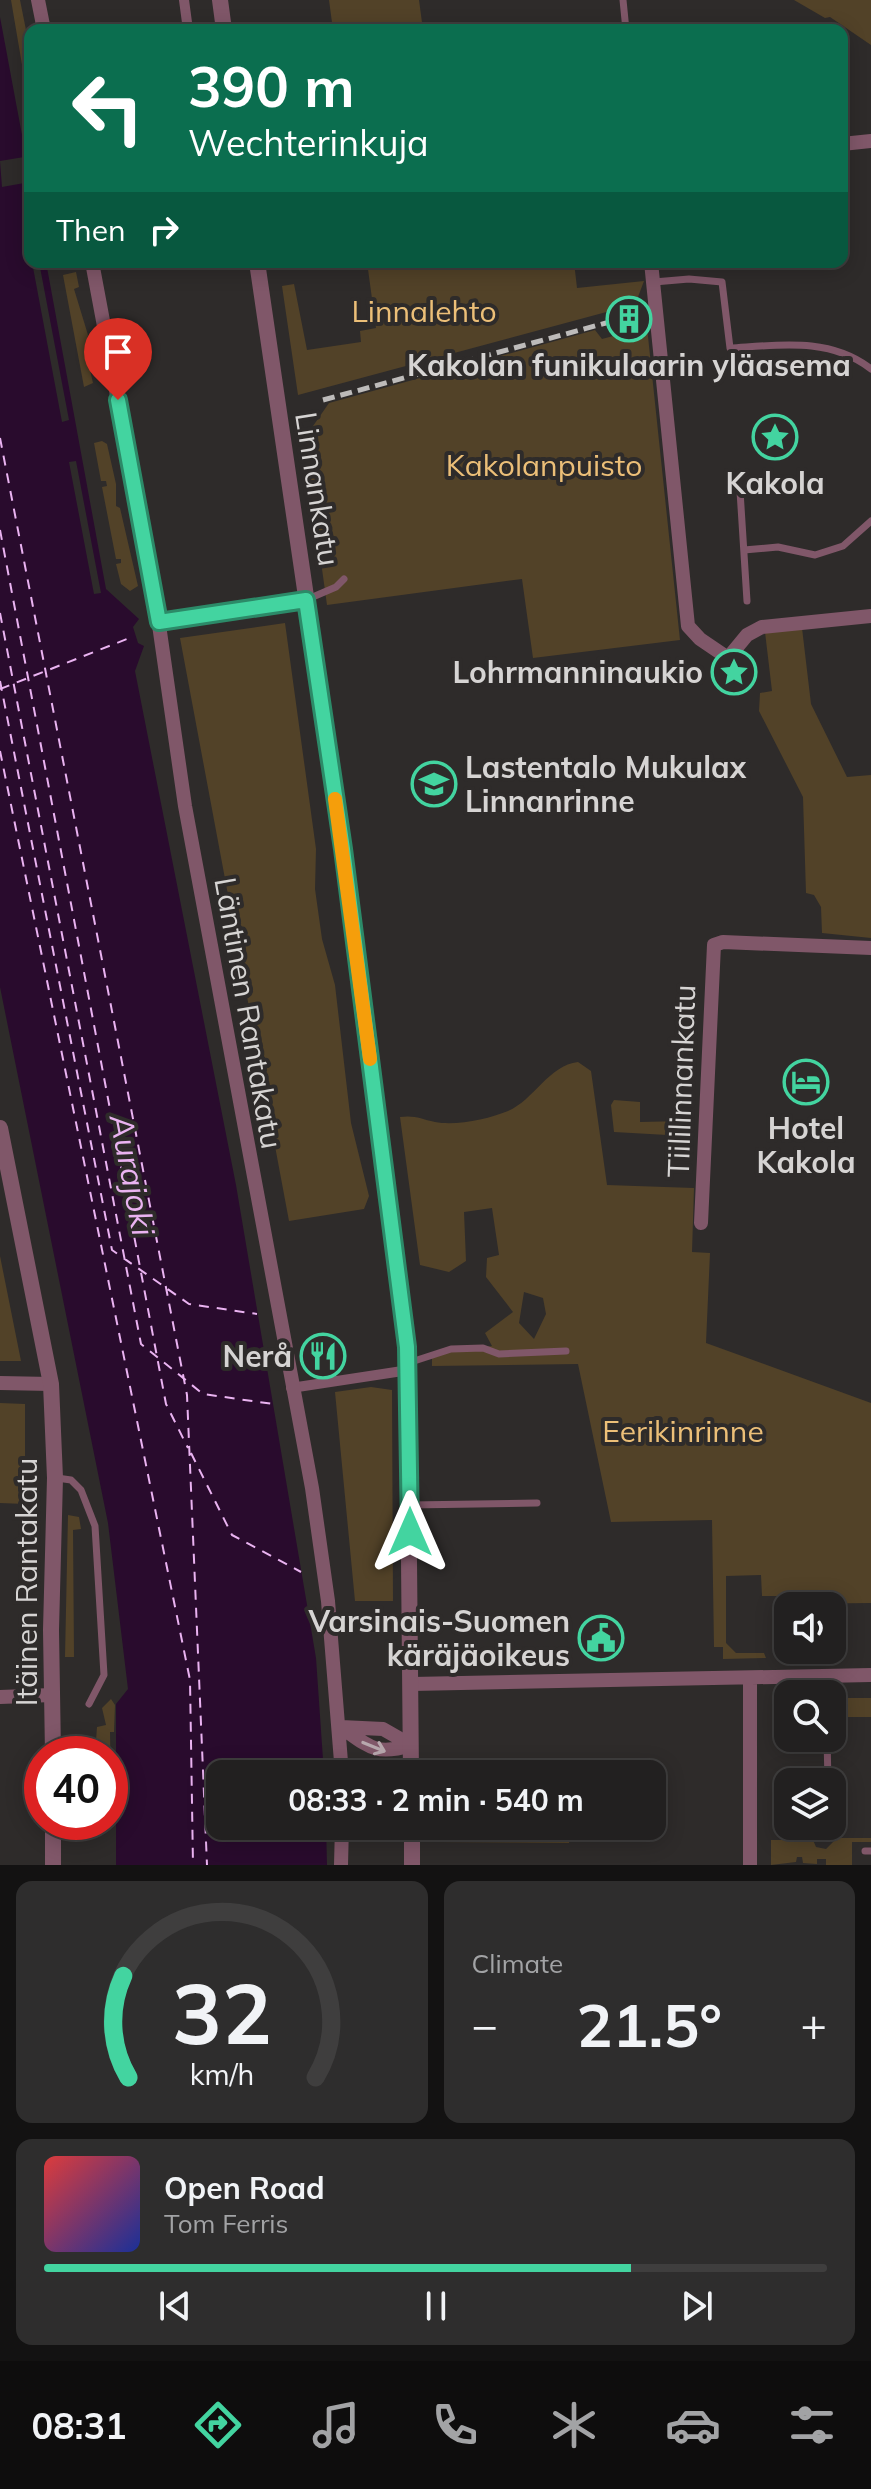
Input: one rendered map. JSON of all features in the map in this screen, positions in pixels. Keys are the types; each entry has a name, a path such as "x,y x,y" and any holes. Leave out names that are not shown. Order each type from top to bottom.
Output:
{"street":[{"path":"38,0 43,24"},
{"path":"184,0 187,24"},
{"path":"220,0 223,24"},
{"path":"848,143 871,141"},
{"name":"Läntinen Rantakatu","path":"93,268 159,622 185,806 312,1488 341,1727 342,1760"},
{"name":"Linnankatu","path":"258,268 345,863 409,1367 411,1760"},
{"path":"652,268 685,616 694,634 728,658 747,635 762,627 871,616"},
{"path":"159,622 306,600"},
{"name":"Tiililinnankatu","path":"701,1223 712,950 717,943 871,948"},
{"name":"Itäinen Rantakatu","path":"0,1128 51,1384 55,1478 53,1736"},
{"path":"291,1388 409,1367"},
{"path":"0,1383 51,1384"},
{"path":"412,1684 871,1675"},
{"path":"750,1678 750,1865"},
{"path":"0,1697 52,1695"},
{"path":"341,1727 383,1729 411,1745"},
{"path":"53,1840 53,1865"},
{"path":"341,1865 342,1840"},
{"path":"412,1840 412,1865"}],"lane":[{"path":"623,0 625,24"},
{"path":"653,282 689,279 722,282 730,348 801,343 852,354 871,369"},
{"path":"740,491 747,601"},
{"path":"744,550 778,547 815,555 843,546 871,521"},
{"path":"306,600 336,587 344,579"},
{"path":"409,1367 451,1349 483,1348 499,1354 566,1351"},
{"path":"55,1478 71,1480 81,1490 95,1526 104,1675 89,1704"},
{"path":"410,1505 537,1503"}],"green space":[{"path":"11,0 20,0 25,24 24,76"},
{"path":"329,0 419,0 422,24 332,24"},
{"path":"794,0 871,0 871,45 848,29 848,24 825,18"},
{"name":"Linnalehto","path":"368,268 575,268 577,288 644,281 635,305 632,299 625,307 298,395 282,286 294,284 307,350 361,342 360,331 376,328"},
{"path":"76,272 79,287 74,289 88,335 85,348 93,383 84,387 63,275"},
{"name":"Kakolanpuisto","path":"647,327 680,640 533,658 522,579 327,605 304,439 329,403 595,330 602,339"},
{"path":"102,441 107,444 116,484 116,506 120,508 138,586 130,591 121,584 116,564 121,563 121,559 116,559 102,487 107,486 106,481 101,481 94,443"},
{"path":"285,623 316,849 315,889 322,939 335,985 351,1123 369,1196 364,1209 289,1221 180,638"},
{"path":"802,628 811,704 847,777 871,775 871,938 822,933 821,907 814,895 806,893 803,797 759,711 760,693 772,691 765,632"},
{"name":"Eerikinrinne","path":"578,1062 591,1071 607,1185 694,1188 692,1252 710,1253 706,1343 871,1403 871,1603 846,1603 846,1592 774,1592 774,1596 762,1596 761,1575 726,1576 726,1643 736,1653 764,1653 766,1658 723,1659 723,1647 714,1647 712,1520 611,1522 578,1364 432,1366 432,1354 492,1346 485,1333 513,1312 486,1277 487,1258 499,1255 492,1208 464,1212 466,1261 449,1272 420,1265 400,1117 453,1123 500,1114 517,1106 558,1069","holes":["524,1292 543,1298 546,1314 534,1339 519,1323"]},
{"path":"614,1100 640,1102 640,1122 685,1121 685,1136 614,1132 611,1105"},
{"path":"0,1256 21,1361 0,1361"},
{"path":"371,1387 392,1390 393,1601 355,1601 335,1392"},
{"path":"0,1403 25,1404 25,1504 0,1503"},
{"path":"68,1515 79,1517 81,1529 73,1530 74,1657 65,1657"},
{"path":"846,1698 871,1698 871,1717 846,1717"},
{"path":"111,1699 115,1705 114,1732 110,1732 110,1736 96,1736 97,1727 106,1725 102,1708"},
{"path":"871,1838 871,1842 852,1842 852,1865 826,1865 826,1859 817,1859 817,1864 803,1863 802,1857 797,1857 796,1862 771,1865 771,1840 813,1840 816,1847 826,1849 835,1840"},
{"path":"436,1840 569,1840 569,1843"}],"water":[{"name":"Aurajoki","path":"0,17 24,146 24,268 47,268 106,589 139,619 133,627 138,643 144,646 135,671 236,1185 316,1658 323,1760 206,1760 206,1840 326,1840 327,1865 116,1865 116,1840 128,1840 128,1736 116,1736 116,1704 128,1689 108,1523 0,987"}],"pier":[{"path":"24,157 24,183 2,187 0,161"},
{"path":"33,268 40,268 69,420 62,422"},
{"path":"76,461 101,593 94,594 69,462"}],"ferry route":[{"path":"0,438 187,1395 207,1865"},
{"path":"0,530 166,1404 188,1448"},
{"path":"0,613 141,1344 203,1394 273,1404"},
{"path":"0,689 132,637"},
{"path":"0,681 112,1250 189,1304 257,1314"},
{"path":"0,751 190,1680 193,1865"},
{"path":"191,1453 232,1535 301,1572"}],"railway":[{"path":"323,400 628,317"}],"slow traffic":[{"path":"335,799 370,1059"}],"place":[{"name":"Kakolan funikulaarin yläasema","path":"629,319"},
{"name":"Kakola","path":"775,437"},
{"name":"Lohrmanninaukio","path":"734,672"},
{"name":"Lastentalo Mukulax Linnanrinne","path":"434,784"},
{"name":"Hotel Kakola","path":"806,1082"},
{"name":"Nerå","path":"323,1356"},
{"name":"Varsinais-Suomen käräjäoikeus","path":"601,1638"}],"route":[{"path":"118,400 159,622 306,600 343,849 407,1347 410,1532"}]}
